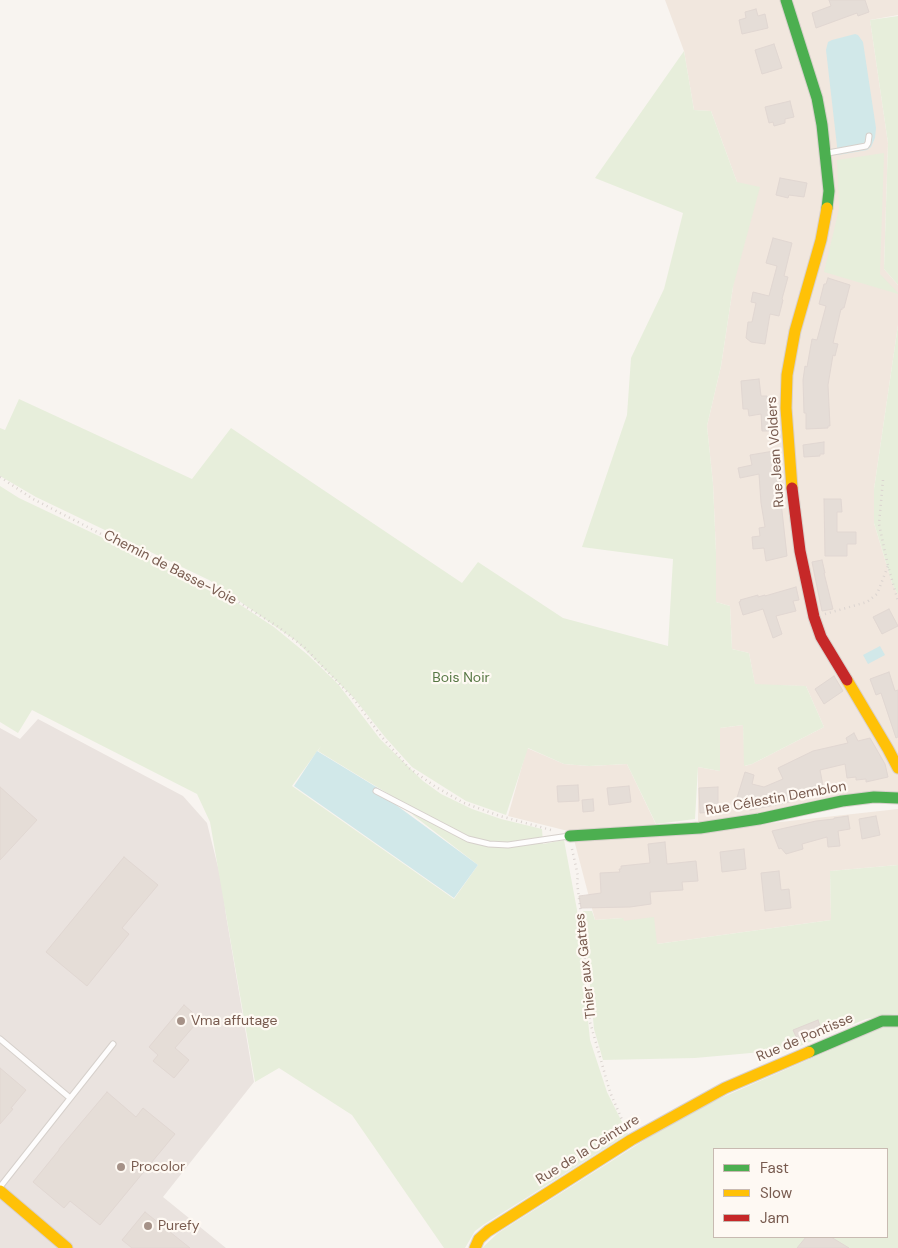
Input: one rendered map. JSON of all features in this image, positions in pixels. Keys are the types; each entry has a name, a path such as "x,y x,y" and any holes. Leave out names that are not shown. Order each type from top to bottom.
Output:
{"street":[{"name":"Rue Jean Volders","path":"786,0 818,98 829,191 827,212 818,250 793,339 788,375 786,408 793,495 800,551 814,617 825,644 898,768"},
{"name":"Rue Célestin Demblon","path":"570,836 700,828 759,820 842,801 874,797 898,798"},
{"name":"Rue de Pontisse","path":"725,1088 882,1021 898,1021"},
{"name":"Rue de la Ceinture","path":"474,1248 488,1231 631,1140 725,1088"},
{"path":"0,1191 66,1248"}],"lane":[{"path":"825,154 866,146 869,136"},
{"path":"376,791 468,839 489,844 508,845 570,836"},
{"path":"0,1039 70,1098"},
{"path":"0,1187 113,1044"}],"path":[{"name":"Chemin de Basse-Voie","path":"0,477 33,499 113,540 182,570 277,626 305,648 353,698 382,737 409,768 436,787 464,802 500,816 570,836"},
{"path":"883,480 879,524 898,601"},
{"path":"814,617 868,602 877,594 888,566"},
{"name":"Thier aux Gattes","path":"570,836 578,876 576,882 582,923 590,1022 610,1092 631,1140"}],"shaded area":[{"path":"665,0 898,0 898,15 870,20 888,143 884,269 898,285 898,325 874,489 874,523 892,583 898,595 898,793 698,824 698,767 720,771 720,728 743,725 745,766 824,727 806,686 755,685 749,653 732,649 730,606 716,602 713,484 707,426 721,366 733,287 737,182 711,111 694,110 684,51"},
{"path":"855,34 863,42 876,128 875,138 871,147 867,150 838,155 826,50 828,42"},
{"path":"880,646 885,655 868,664 863,655"},
{"path":"38,719 183,796 207,823 222,883 254,1082 163,1197 226,1248 0,1248 0,728 20,739"},
{"path":"527,748 564,764 589,766 627,764 660,833 699,831 898,809 898,865 830,871 831,920 657,944 623,921 623,918 595,920 572,832 508,816"},
{"path":"317,751 391,796 392,802 478,865 454,898 294,786"}],"green space":[{"path":"898,16 898,285 884,269 888,143 870,20"},
{"name":"Bois Noir","path":"684,51 694,110 711,111 737,182 760,187 733,287 721,366 707,426 713,484 716,602 730,606 732,649 749,653 755,684 806,686 824,727 752,764 744,766 743,725 720,728 720,771 698,767 695,819 656,824 627,764 589,766 564,764 528,748 506,815 466,801 412,767 354,698 295,640 209,580 36,497 0,476 0,428 5,430 19,399 192,479 231,428 462,583 478,562 563,618 668,646 673,559 582,547 627,415 631,358 664,289 683,213 595,178"},
{"path":"884,153 880,274 898,294 824,272 839,209 837,160"},
{"path":"898,325 898,595 892,583 874,523 874,489"},
{"path":"0,486 19,498 203,584 239,604 274,627 308,655 338,684 380,739 423,781 441,794 472,809 501,819 542,829 543,844 564,840 577,910 590,1040 607,1092 628,1134 483,1225 475,1231 465,1248 444,1248 352,1115 279,1068 255,1082 210,822 197,794 32,710 18,733 0,722","holes":["321,746 318,751 405,804 413,815 478,865 454,899 292,786"]},
{"path":"898,865 898,1014 866,1019 785,1052 784,1050 695,1058 603,1060 594,1029 583,911 592,911 595,920 623,918 624,921 654,917 657,944 831,920 830,871"},
{"path":"898,1026 898,1248 482,1248 498,1233 698,1108 883,1027"}],"building":[{"path":"829,0 865,0 869,12 858,16 857,13 816,28 812,13 831,6"},
{"path":"756,9 758,16 765,14 768,28 742,34 739,20 746,18 745,12"},
{"path":"774,44 782,68 762,74 755,50"},
{"path":"790,101 794,117 785,119 785,123 774,126 773,122 769,123 765,107"},
{"path":"780,178 807,183 804,197 789,195 788,198 776,195"},
{"path":"773,238 792,243 784,276 788,277 779,316 770,314 765,344 751,342 746,338 748,322 752,322 756,303 751,302 753,292 769,296 777,266 766,263"},
{"path":"828,278 850,285 844,308 841,309 833,343 838,344 835,356 833,355 828,385 830,426 828,428 806,429 803,380 805,366 807,367 812,339 817,340 826,306 819,304 824,284 826,284"},
{"path":"759,379 761,396 767,396 767,399 776,398 778,431 762,431 761,414 749,416 748,409 743,409 741,381"},
{"path":"824,442 824,454 804,457 803,445"},
{"path":"774,451 780,483 783,483 783,493 780,493 787,556 766,561 764,548 753,549 752,537 760,536 759,528 765,527 759,474 740,478 738,468 752,465 750,455"},
{"path":"824,499 841,499 842,512 837,512 837,532 856,532 856,544 847,544 847,556 825,556"},
{"path":"822,560 833,609 822,611 812,562"},
{"path":"796,587 799,600 793,601 796,611 776,616 782,634 773,638 763,609 743,615 740,600 758,595 758,597 765,596"},
{"path":"889,609 898,626 882,634 873,617"},
{"path":"889,672 895,691 898,690 898,737 896,738 881,693 876,695 870,679"},
{"path":"834,676 843,691 824,704 815,689"},
{"path":"854,733 858,741 870,738 885,764 888,777 866,782 866,779 856,780 856,777 847,778 845,764 820,770 824,791 799,796 801,798 794,801 750,810 736,801 745,772 754,775 752,784 764,787 783,779 778,768 813,751 848,743 846,738"},
{"path":"578,785 579,801 558,802 557,786"},
{"path":"629,786 631,802 609,805 607,788"},
{"path":"0,787 37,820 0,860"},
{"path":"718,787 718,806 712,805 712,812 700,813 699,788"},
{"path":"593,799 594,811 583,812 582,800"},
{"path":"848,816 850,829 838,831 840,846 828,847 827,837 802,844 803,849 786,854 781,848 779,849 772,831 816,821"},
{"path":"876,816 880,835 862,839 859,819"},
{"path":"665,842 667,864 696,861 698,881 682,882 683,890 650,892 651,904 630,907 581,908 579,896 601,893 600,873 620,872 621,866 650,863 648,844"},
{"path":"744,849 746,869 722,872 720,852"},
{"path":"124,857 158,885 122,928 129,934 87,986 46,952"},
{"path":"779,871 781,890 789,889 791,908 765,911 761,873"},
{"path":"184,1005 200,1019 175,1048 189,1060 174,1078 153,1061 158,1055 149,1047"},
{"path":"818,1020 822,1032 798,1041 793,1030"},
{"path":"0,1068 26,1090 0,1124"},
{"name":"Procolor","path":"107,1092 136,1117 143,1108 175,1134 100,1225 70,1201 64,1208 33,1182"},
{"name":"Purefy","path":"145,1212 190,1248 132,1248 122,1240"},
{"path":"805,1238 833,1238 849,1248 797,1248"}],"traffic: fast":[{"path":"786,0 817,98 822,125 829,191 827,208"},
{"path":"570,836 700,828 759,819 842,801 874,797 898,798"},
{"path":"809,1052 882,1021 898,1021"}],"traffic: slow":[{"path":"792,488 786,408 787,375 795,331 821,240 827,208"},
{"path":"847,680 898,768"},
{"path":"475,1248 479,1239 488,1231 631,1140 725,1088 809,1052"},
{"path":"0,1191 67,1248"}],"traffic: jam":[{"path":"792,488 800,551 814,617 821,637 847,680"}],"place":[{"name":"Vma affutage","path":"181,1021"},
{"name":"Procolor","path":"121,1167"},
{"name":"Purefy","path":"148,1226"}]}
